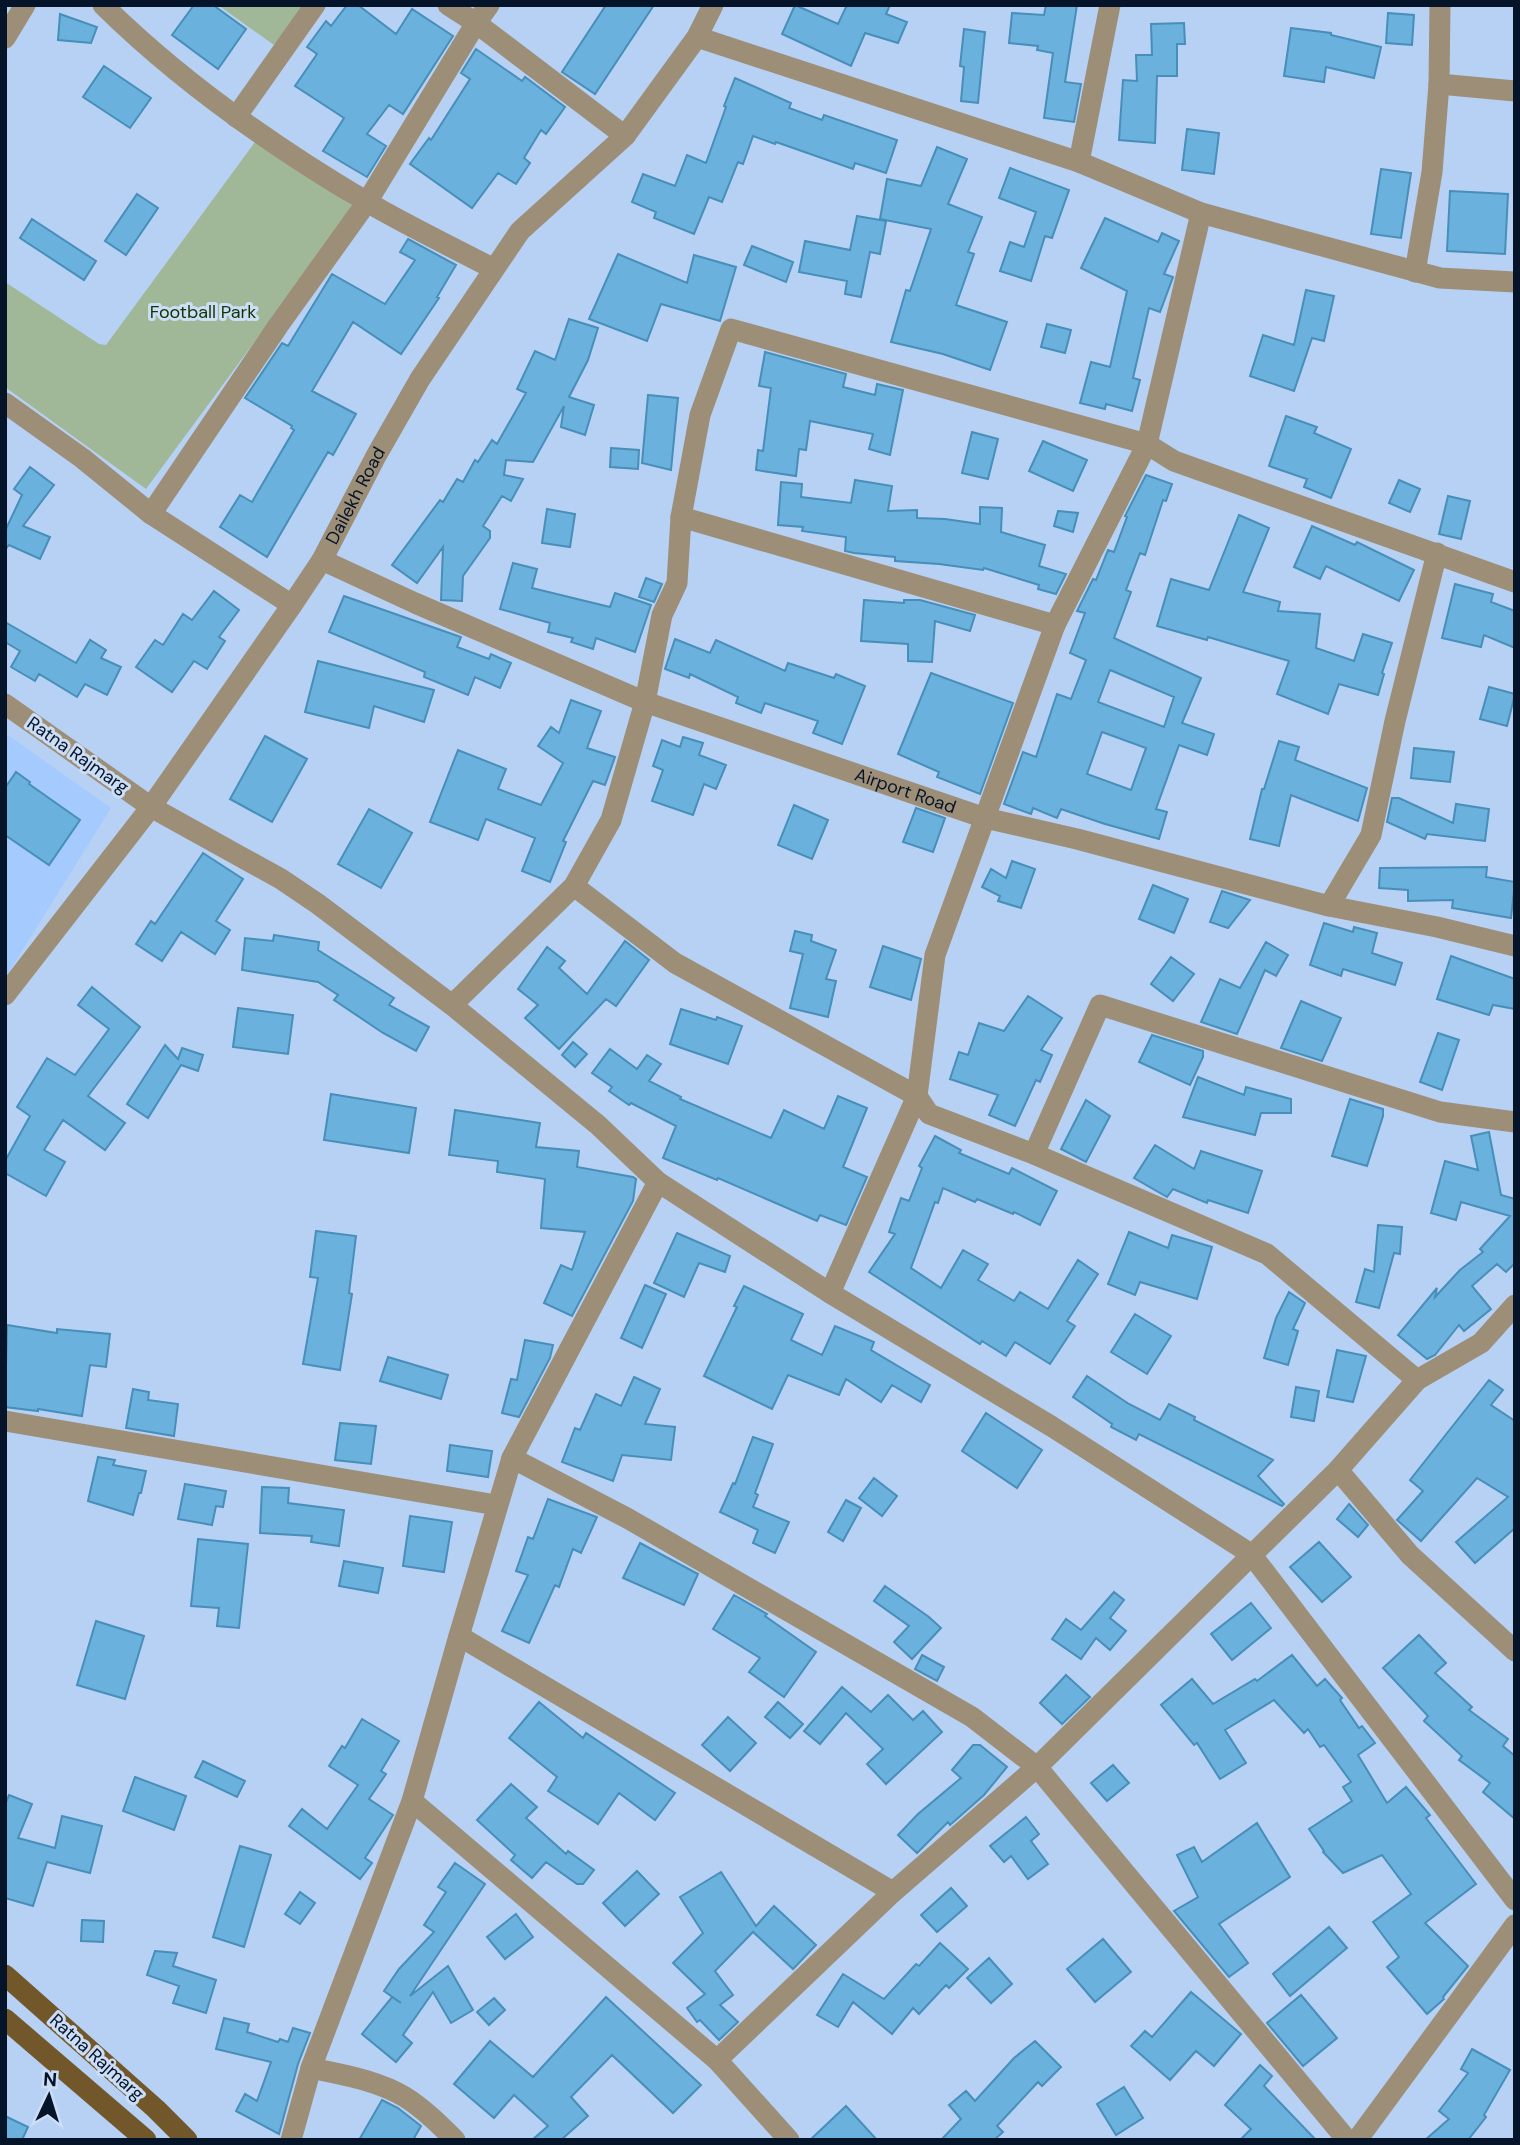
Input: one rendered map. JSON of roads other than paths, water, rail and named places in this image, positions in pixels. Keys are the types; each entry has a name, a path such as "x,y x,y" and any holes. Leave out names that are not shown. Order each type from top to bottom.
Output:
{"main road":[{"name":"Ratna Rajmarg","path":"5,1975 156,2109 187,2140"},
{"name":"Ratna Rajmarg","path":"8,2027 146,2140"}],"street":[{"path":"5,38 25,5"},
{"path":"103,5 129,30 236,117 367,202 494,269"},
{"path":"236,117 315,5"},
{"path":"448,5 476,23 625,136"},
{"path":"151,514 278,326 367,202 489,5"},
{"name":"Dailekh Road","path":"5,995 151,807 292,605 322,560 420,379 520,231 625,136 697,37 713,5"},
{"path":"1079,162 1110,5"},
{"path":"1415,272 1432,172 1439,84 1440,5"},
{"path":"697,37 1079,162 1201,213 1440,278 1515,282"},
{"path":"1439,84 1515,91"},
{"path":"830,1293 917,1096 935,955 1055,625 1147,444 1201,213"},
{"path":"452,1005 574,886 611,820 645,702 663,615 677,583 681,517 700,415 731,329 1147,444 1174,461 1515,582"},
{"path":"5,403 82,458 151,514 292,605"},
{"path":"681,517 1055,625"},
{"path":"1328,906 1371,835 1395,721 1437,554"},
{"name":"Airport Road","path":"322,560 645,702 985,818 1077,839 1328,906 1515,946"},
{"name":"Ratna Rajmarg","path":"5,704 151,807 281,879 452,1005 598,1125 658,1182 830,1293 1051,1426 1251,1554"},
{"path":"574,886 675,963 917,1096 929,1114 1034,1154 1266,1254 1417,1380"},
{"path":"1034,1154 1100,1005 1440,1112 1515,1122"},
{"path":"291,2140 311,2068 412,1801 496,1505 512,1458 658,1182"},
{"path":"717,2060 893,1892 1037,1767 1338,1470 1417,1380 1481,1343 1515,1305"},
{"path":"5,1421 496,1505"},
{"path":"512,1458 627,1518 972,1717 1037,1767 1347,2140"},
{"path":"1338,1470 1409,1555 1515,1651"},
{"path":"1251,1554 1515,1900"},
{"path":"458,1636 893,1892"},
{"path":"412,1801 717,2060 789,2140"},
{"path":"1357,2140 1515,1925"},
{"path":"311,2068 365,2080 404,2096 456,2140"}],"park label":[{"name":"Football Park","path":"203,312"}]}
